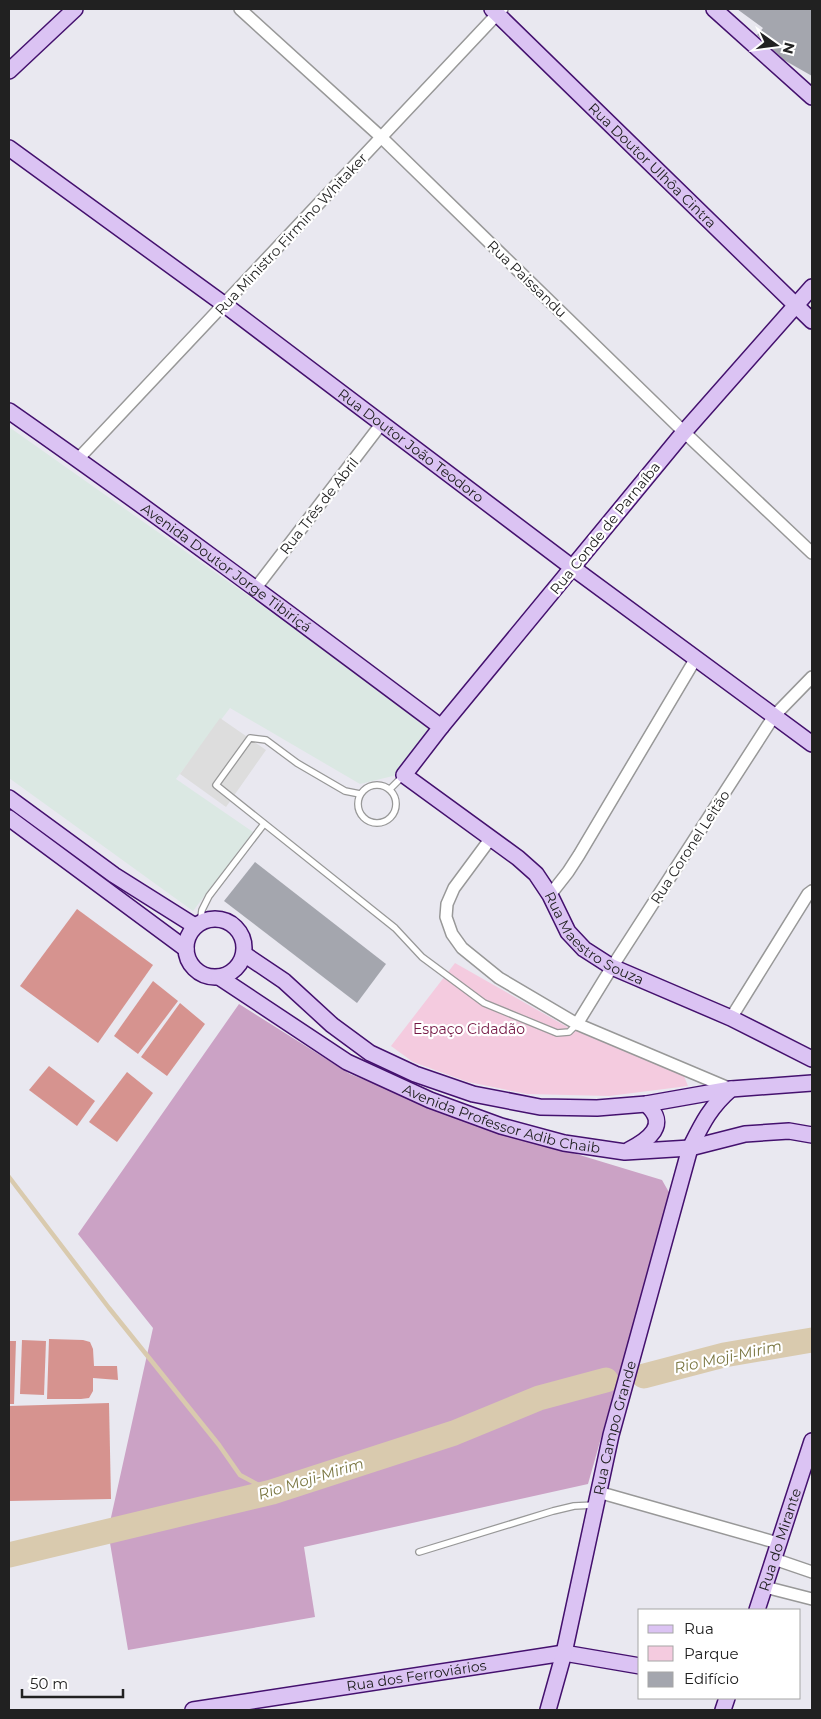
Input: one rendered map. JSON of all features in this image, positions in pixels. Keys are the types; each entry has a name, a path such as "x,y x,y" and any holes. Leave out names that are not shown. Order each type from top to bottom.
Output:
{"street":[{"path":"9,71 75,9"},
{"name":"Rua Paissandu","path":"240,9 381,137 684,432 812,552"},
{"path":"714,9 812,96"},
{"name":"Rua Ministro Firmino Whitaker","path":"78,459 225,305 497,10"},
{"name":"Rua Doutor Ulhôa Cintra","path":"497,10 812,321"},
{"name":"Rua Doutor João Teodoro","path":"9,148 225,305 573,568 812,744"},
{"name":"Rua Conde de Parnaíba","path":"404,776 441,727 684,432 812,286"},
{"name":"Avenida Doutor Jorge Tibiriçá","path":"9,411 255,588 441,727"},
{"name":"Rua Três de Abril","path":"255,588 382,423"},
{"path":"550,895 579,855 696,658"},
{"name":"Rua Coronel Leitão","path":"577,1024 774,716 812,677"},
{"name":"Rua Maestro Souza","path":"404,776 518,858 536,874 550,895 568,932 584,949 612,968 731,1018 812,1059"},
{"path":"9,798 114,875 198,925"},
{"path":"9,818 186,949"},
{"path":"491,838 454,888 447,904 446,917 452,934 462,948 499,978 577,1024 731,1089"},
{"path":"731,1018 808,894 812,892"},
{"path":"211,919 222,919 232,924 240,932 244,942 244,954 235,970 228,975 220,978 209,977 200,974 192,967 186,949 187,940 198,925 211,919"},
{"name":"Avenida Professor Adib Chaib","path":"244,954 284,981 332,1025 370,1053 415,1074 473,1094 540,1107 597,1108 646,1104 731,1089 812,1083"},
{"name":"Avenida Professor Adib Chaib","path":"220,978 347,1062 430,1100 500,1126 564,1143 626,1152 690,1148 745,1134 789,1131 812,1135"},
{"name":"Rua Campo Grande","path":"548,1710 564,1653 611,1435 690,1148 705,1118 717,1101 731,1089"},
{"path":"626,1152 649,1138 654,1131 656,1116 653,1110 646,1104"},
{"name":"Rua do Mirante","path":"757,1609 812,1441"},
{"path":"597,1498 778,1543"},
{"path":"774,1559 812,1572"},
{"path":"765,1587 812,1599"},
{"name":"Rua dos Ferroviários","path":"193,1710 564,1653 638,1666"}],"lane":[{"path":"360,794 346,791 297,764 266,740 250,738 216,785 395,928 422,957 484,1003 557,1033 569,1032 577,1024"},
{"path":"390,789 404,776"},
{"path":"376,784 390,789 396,797 396,810 388,820 382,823 370,822 360,813 358,800 360,794 376,784"},
{"path":"198,925 202,910 209,896 264,824"},
{"path":"419,1552 597,1498"}],"shaded area":[{"path":"9,427 434,727 397,775 360,784 230,708 176,779 253,832 193,911 9,778"},
{"path":"220,718 266,750 226,807 180,774"},
{"path":"77,909 153,965 98,1043 20,986"},
{"path":"153,981 178,1001 138,1054 114,1036"},
{"path":"180,1003 205,1024 167,1076 141,1057"},
{"path":"239,1004 350,1074 471,1122 662,1180 670,1194 588,1484 304,1547 315,1617 128,1650 108,1531 153,1328 78,1234"},
{"path":"49,1066 95,1101 77,1126 29,1090"},
{"path":"127,1072 153,1093 117,1142 89,1122"},
{"path":"49,1339 90,1342 93,1349 94,1366 117,1366 118,1380 93,1378 93,1391 89,1398 47,1399"},
{"path":"22,1340 46,1341 44,1395 20,1394"},
{"path":"9,1341 16,1341 14,1404 9,1404"},
{"path":"109,1403 111,1499 9,1501 9,1406"}],"green space":[{"name":"Espaço Cidadão","path":"455,963 569,1028 684,1076 688,1086 609,1096 527,1094 468,1082 413,1062 391,1046"}],"building":[{"path":"737,9 812,9 812,76 784,60 757,35 763,28"},
{"path":"255,862 386,964 357,1003 224,901"}],"waterway":[{"path":"9,1177 109,1308 219,1445 240,1475 272,1492"},
{"name":"Rio Moji-Mirim","path":"644,1376 724,1355 812,1340"},
{"name":"Rio Moji-Mirim","path":"9,1555 272,1492 454,1433 539,1398 606,1380"}]}
